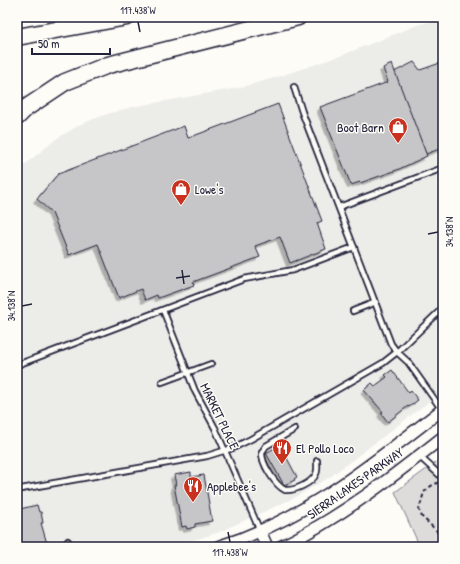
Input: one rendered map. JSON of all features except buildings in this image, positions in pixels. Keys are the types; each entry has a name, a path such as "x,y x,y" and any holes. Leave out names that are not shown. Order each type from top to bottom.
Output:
{"highway":[{"path":"17,37 127,17"},
{"path":"17,117 26,108 65,82 108,65 298,17"},
{"path":"17,48 81,25"}],"street":[{"name":"SIERRA LAKES PARKWAY","path":"218,547 287,519 340,487 376,462 443,410"},
{"name":"SIERRA LAKES PARKWAY","path":"280,547 303,536 345,510 443,437"},
{"path":"260,531 267,547"}],"lane":[{"path":"294,87 391,344 408,362 443,410"},
{"path":"339,207 443,168"},
{"path":"17,365 244,279 293,270 354,247"},
{"path":"353,311 376,302"},
{"path":"17,488 21,489 199,458 225,451 252,439 383,363 397,352 443,308"},
{"name":"MARKET PLACE","path":"163,310 187,373 215,428 260,531"},
{"path":"162,382 211,364"},
{"path":"295,429 266,446 262,452 262,459 276,483 285,490 296,488 314,477 317,471 316,461"},
{"path":"419,456 443,479"},
{"path":"64,547 68,541"}],"path":[{"path":"442,547 437,531 422,517 420,510 424,492 443,479"}],"shaded area":[{"path":"443,19 443,391 330,477 294,498 217,533 170,547 17,547 17,174 22,167 56,139 81,124 107,114 132,107 243,87 340,56 420,24"},
{"path":"443,454 443,547 420,547 395,492 435,463"}],"place":[{"name":"Boot Barn","path":"398,144"},
{"name":"Lowe's","path":"181,206"},
{"name":"El Pollo Loco","path":"282,465"},
{"name":"Applebee's","path":"193,503"}]}
